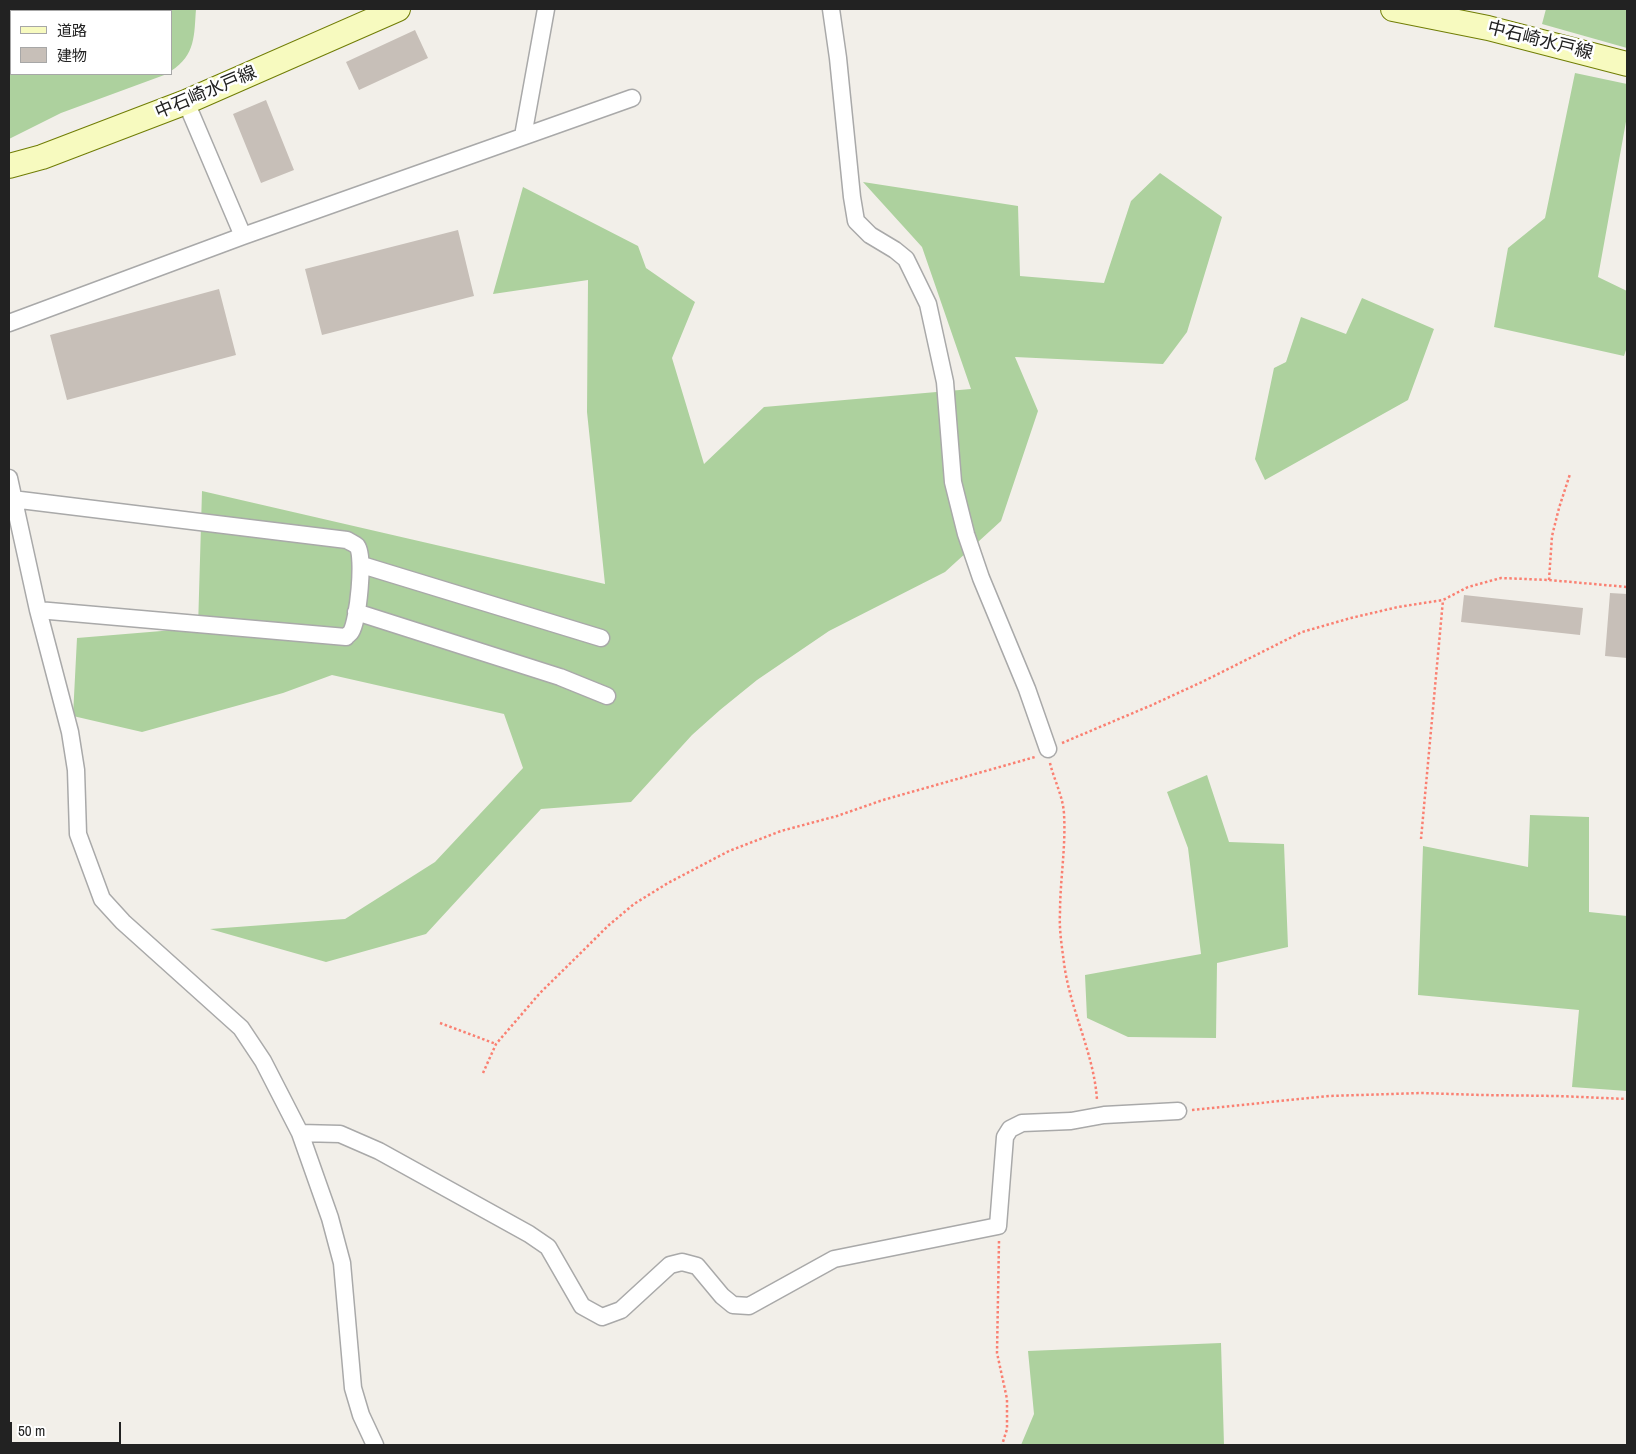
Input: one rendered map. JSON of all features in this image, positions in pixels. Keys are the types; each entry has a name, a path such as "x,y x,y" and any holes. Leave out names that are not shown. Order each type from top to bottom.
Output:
{"main road":[{"name":"中石崎水戸線","path":"9,166 42,157 186,102 398,9"},
{"name":"中石崎水戸線","path":"1393,9 1488,28 1627,64"}],"street":[{"path":"523,136 546,9"},
{"path":"831,9 856,221 870,235 906,259 928,304 945,382 953,482 966,534 981,578 1027,690 1048,749"},
{"path":"9,322 243,236 632,98"},
{"path":"186,102 243,236"},
{"path":"9,478 12,499 38,610 70,732 76,770 78,834 102,899 123,922 241,1028 263,1061 300,1133 330,1218 342,1263 353,1388 361,1415 375,1445"},
{"path":"12,499 347,540 357,546 362,566 352,631 346,637 38,610"},
{"path":"362,566 601,638"},
{"path":"356,612 560,677 607,696"},
{"path":"300,1133 340,1134 379,1151 529,1234 548,1247 582,1306 602,1318 621,1310 670,1265 682,1262 698,1266 722,1296 733,1305 749,1306 834,1259 998,1226 1005,1137 1010,1128 1022,1123 1070,1121 1095,1116 1178,1111"}],"path":[{"path":"1549,580 1552,536 1570,474"},
{"path":"483,1074 496,1044 540,993 608,925 634,904 697,867 729,851 781,831 1037,756 1048,749 1160,701 1302,632 1398,607 1443,600 1468,587 1501,578 1627,587"},
{"path":"1421,839 1443,600"},
{"path":"1048,749 1050,765 1062,797 1064,813 1065,836 1060,914 1064,966 1093,1078 1097,1105 1095,1116"},
{"path":"440,1023 496,1044"},
{"path":"1178,1111 1217,1109 1329,1096 1422,1093 1627,1099"},
{"path":"998,1226 997,1354 1007,1398 1007,1429 1002,1445"}],"green space":[{"path":"9,9 196,9 192,44 185,58 172,70 172,10 10,10 10,75 164,75 61,113 9,139"},
{"path":"1546,9 1627,9 1627,48 1542,24"},
{"path":"1575,73 1627,84 1627,116 1598,277 1627,291 1627,347 1624,356 1494,327 1508,248 1545,218"},
{"path":"1160,173 1222,217 1187,332 1163,364 1015,357 1038,411 1001,521 945,572 829,631 757,680 692,735 631,802 541,809 426,934 326,962 210,929 345,919 435,862 523,768 504,714 332,675 283,693 142,732 73,716 77,638 198,628 202,491 605,584 587,412 588,280 493,294 523,187 638,246 646,268 695,302 672,358 704,464 764,407 971,389 922,247 863,182 1018,206 1020,276 1104,283 1131,201"},
{"path":"1362,298 1434,329 1408,400 1265,480 1255,459 1274,368 1286,362 1301,317 1346,334"},
{"path":"1207,775 1229,842 1284,844 1288,947 1217,963 1216,1038 1128,1037 1087,1018 1085,975 1201,954 1188,848 1167,792"},
{"path":"1530,815 1589,817 1589,912 1627,916 1627,1091 1572,1087 1579,1010 1418,995 1423,846 1528,867"},
{"path":"1221,1343 1224,1445 1021,1445 1034,1414 1028,1351"}],"building":[{"path":"415,30 428,58 359,90 346,62"},
{"path":"266,100 294,170 261,183 233,114"},
{"path":"458,230 474,296 322,335 305,269"},
{"path":"219,289 236,355 67,400 50,335"},
{"path":"1610,593 1627,594 1627,658 1605,656"},
{"path":"1464,595 1583,608 1580,635 1461,622"}]}
